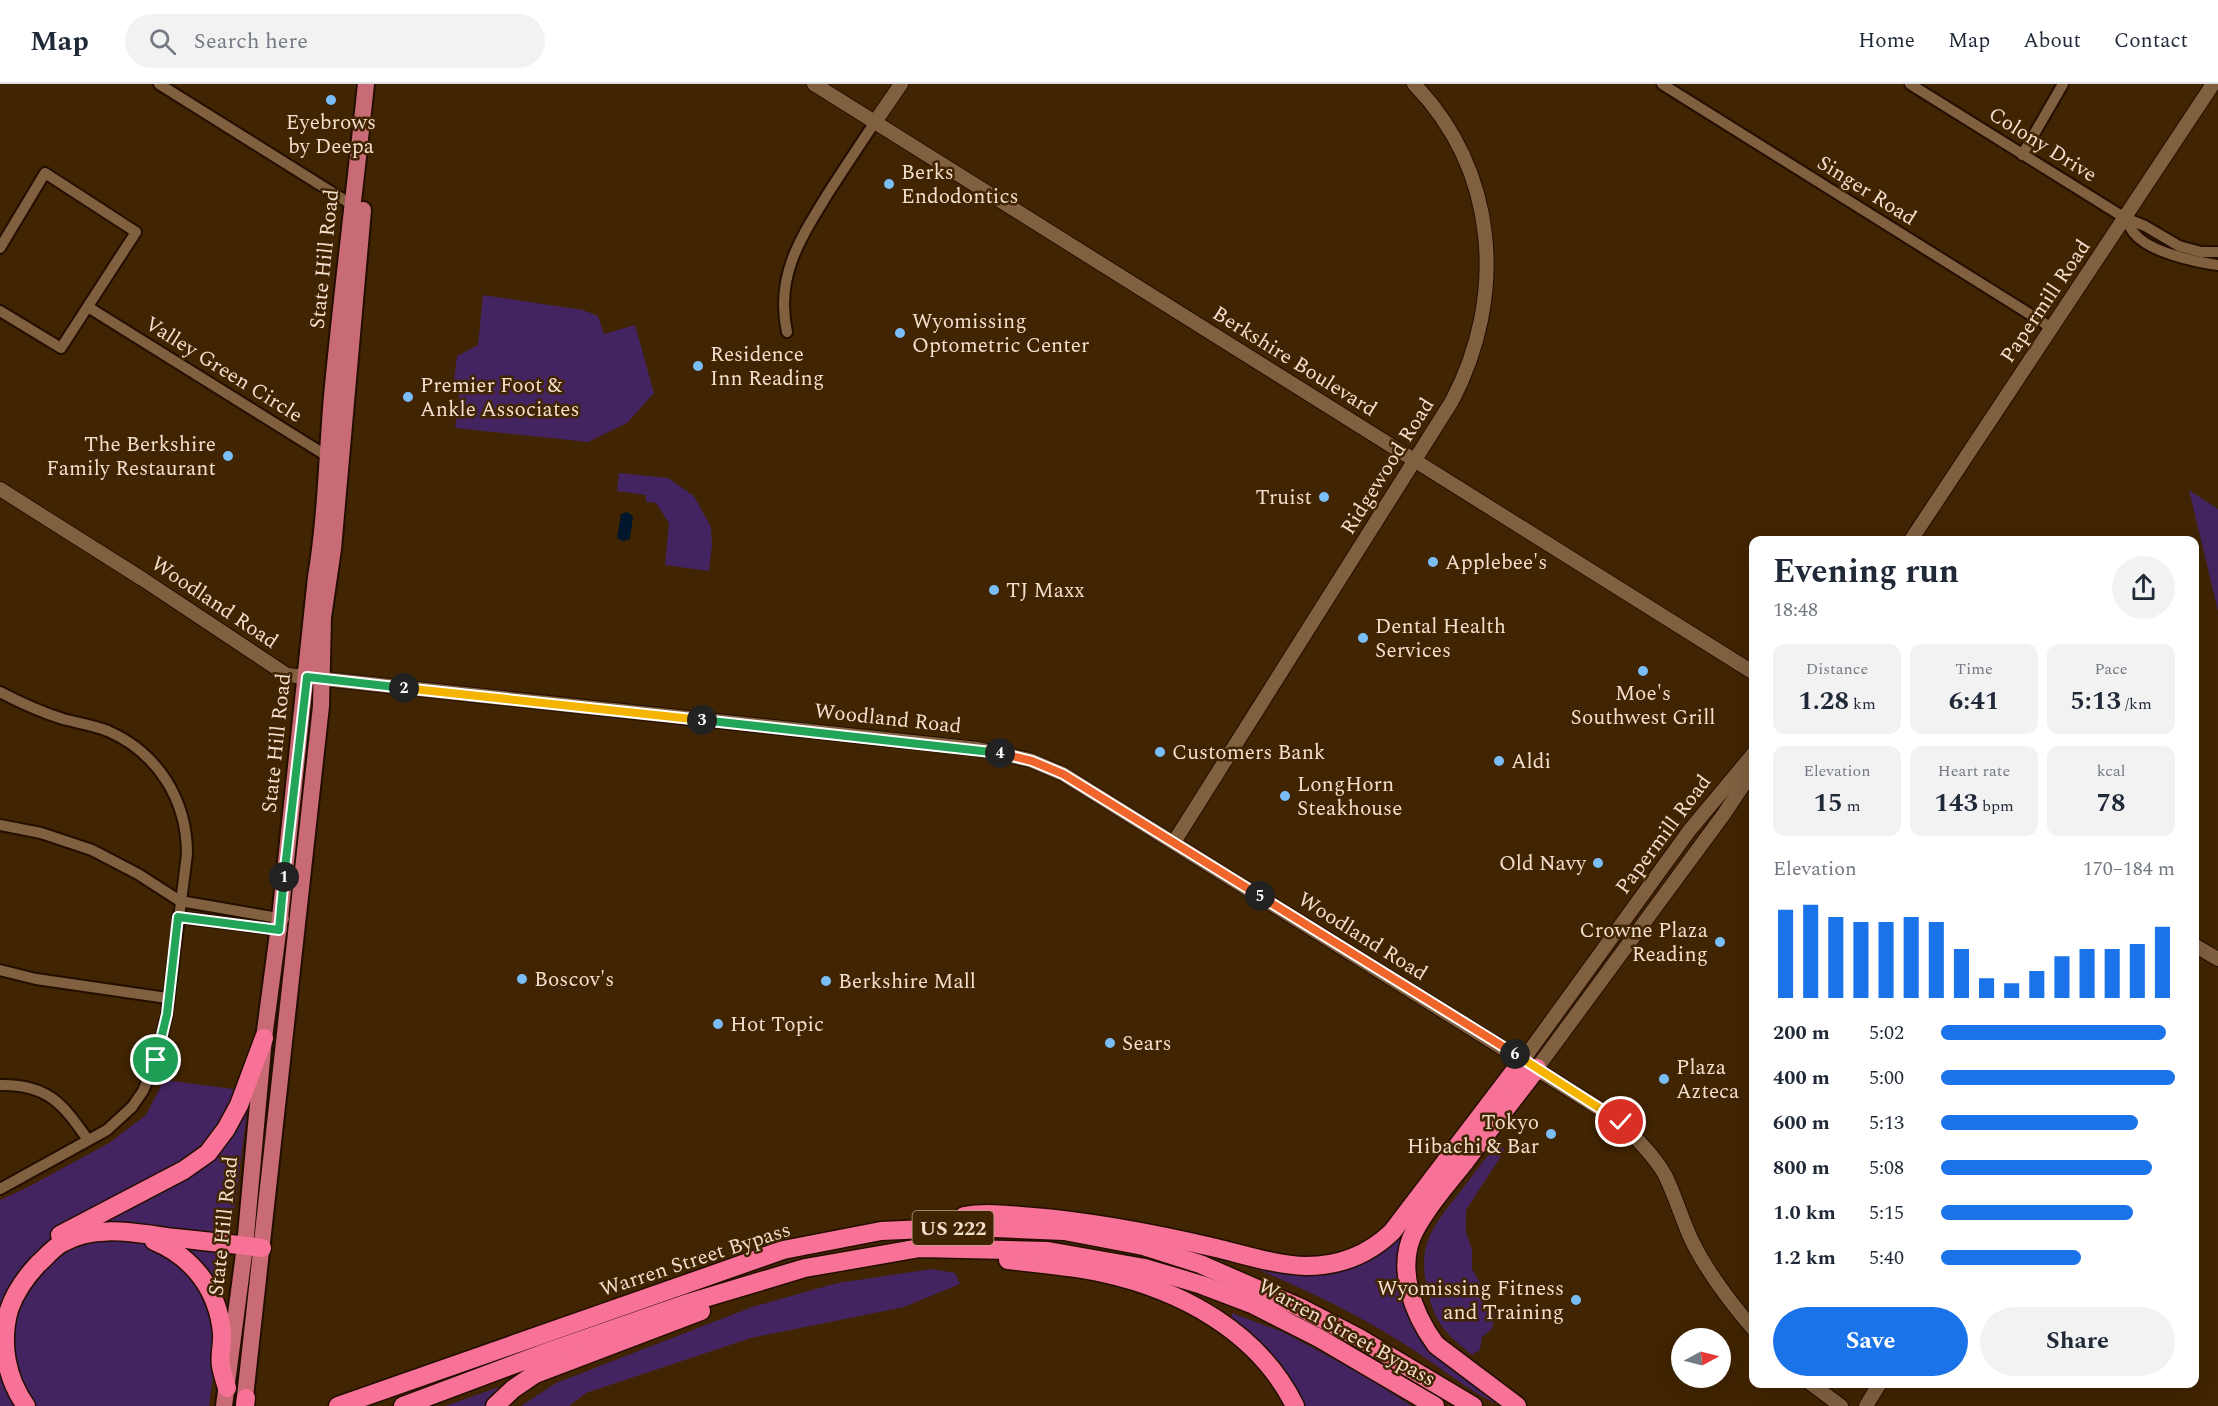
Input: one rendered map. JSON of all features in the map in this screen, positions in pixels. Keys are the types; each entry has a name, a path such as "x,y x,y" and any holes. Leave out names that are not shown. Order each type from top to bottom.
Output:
{"highway":[{"path":"0,1295 30,1256 45,1244 73,1227 184,1170 208,1153 226,1129 239,1106 264,1038"},
{"path":"881,1231 969,1215 1016,1216 1071,1220 1170,1237 1284,1263 1306,1266 1343,1261 1372,1249 1392,1232 1530,1064"},
{"path":"1517,1406 1436,1345 1416,1311 1406,1272 1414,1231 1530,1064"},
{"path":"73,1227 126,1223 254,1242"},
{"name":"Warren Street Bypass","path":"338,1406 783,1250 881,1231 971,1227 1064,1231 1143,1246 1200,1264 1271,1293 1359,1338 1473,1406"},
{"path":"26,1406 9,1375 4,1349 6,1321 18,1290 36,1266 63,1243 98,1233 135,1233 254,1242"},
{"path":"135,1233 177,1252 205,1281 220,1321 223,1343 220,1364 225,1397"},
{"path":"920,1248 1103,1273 1171,1295 1213,1316 1247,1341 1276,1374 1295,1406"},
{"name":"Warren Street Bypass","path":"403,1406 688,1303 805,1268 920,1248 1048,1251 1145,1268 1202,1285 1252,1304 1310,1333 1435,1406"},
{"path":"495,1406 513,1389 536,1374 748,1293 805,1268"}],"main road":[{"name":"State Hill Road","path":"225,1397 254,1242 314,678 321,545 334,458 358,208 366,84"},
{"name":"State Hill Road","path":"358,208 378,84"},
{"name":"Berkshire Boulevard","path":"814,84 1749,671"},
{"path":"875,122 901,84"},
{"name":"Ridgewood Road","path":"1174,842 1415,461 1452,400 1470,362 1482,321 1487,287 1488,262 1483,217 1468,168 1447,126 1414,84"},
{"name":"Papermill Road","path":"1914,536 2213,84"},
{"name":"Woodland Road","path":"0,489 144,580 287,675 1000,753 1032,761 1063,774 1621,1122 1650,1153 1668,1182 1705,1265 1723,1293 1749,1324"},
{"name":"Papermill Road","path":"1530,1064 1689,831 1749,759"},
{"name":"Papermill Road","path":"1530,1064 1711,833 1749,776"},
{"name":"State Hill Road","path":"245,1403 264,1038 288,925"},
{"path":"2199,948 2218,959"},
{"path":"1817,1388 1841,1406"},
{"path":"1866,1406 1877,1388"}],"street":[{"path":"159,84 358,208"},
{"name":"Singer Road","path":"1662,84 2052,328"},
{"name":"Colony Drive","path":"1910,84 2125,218 2145,226 2179,246 2201,252 2218,252"},
{"path":"2022,155 2063,84"},
{"path":"788,332 784,303 792,257 802,235 875,122"},
{"path":"0,248 45,173 136,232 61,348 0,311"},
{"name":"Colony Drive","path":"2125,218 2136,237 2165,252 2188,260 2218,265"},
{"name":"Valley Green Circle","path":"88,307 334,458"},
{"path":"0,692 39,711 107,731 144,753 160,770 176,797 186,831 187,854 162,1040 152,1072 143,1091 132,1107 107,1130 0,1189"},
{"path":"0,825 41,833 92,850 138,874 180,909 288,925"},
{"path":"180,909 288,925"},
{"path":"0,970 36,979 167,998"},
{"path":"0,1085 14,1084 35,1089 53,1097 70,1114 88,1140"}],"shaded area":[{"path":"483,295 583,310 598,316 604,334 635,325 654,393 627,423 588,442 455,428 459,395 453,388 457,356 478,345"},
{"path":"619,473 668,478 694,496 711,527 712,545 709,571 665,565 669,523 656,503 646,502 646,495 617,491"},
{"path":"2189,490 2218,509 2218,611"},
{"path":"164,1080 233,1089 248,1104 209,1406 0,1406 0,1200 109,1143 146,1115"},
{"path":"1497,1144 1505,1150 1466,1210 1466,1232 1472,1250 1472,1269 1482,1286 1487,1308 1495,1314 1492,1329 1482,1337 1480,1350 1472,1355 1448,1334 1437,1319 1427,1288 1424,1259 1435,1225"},
{"path":"1403,1233 1398,1277 1402,1298 1420,1336 1506,1406 1476,1393 1397,1339 1347,1311 1296,1286 1217,1253 1336,1271 1356,1266 1376,1256"},
{"path":"932,1269 955,1273 960,1284 904,1307 751,1338 586,1393 569,1406 521,1406 556,1383 752,1307 837,1283"},
{"path":"1232,1313 1283,1332 1360,1373 1412,1406 1300,1406 1231,1323"},
{"path":"505,1385 487,1406 445,1406"}],"water":[{"path":"627,512 633,516 630,539 623,541 617,538 621,514"}],"place":[{"name":"Eyebrows by Deepa","path":"331,100"},
{"name":"Berks Endodontics","path":"889,184"},
{"name":"Wyomissing Optometric Center","path":"900,333"},
{"name":"Residence Inn Reading","path":"698,366"},
{"name":"Premier Foot & Ankle Associates","path":"408,397"},
{"name":"The Berkshire Family Restaurant","path":"228,456"},
{"name":"Truist","path":"1324,497"},
{"name":"Applebee's","path":"1433,562"},
{"name":"TJ Maxx","path":"994,590"},
{"name":"Dental Health Services","path":"1363,638"},
{"name":"Moe's Southwest Grill","path":"1643,671"},
{"name":"Customers Bank","path":"1160,752"},
{"name":"Aldi","path":"1499,761"},
{"name":"LongHorn Steakhouse","path":"1285,796"},
{"name":"Old Navy","path":"1598,863"},
{"name":"Crowne Plaza Reading","path":"1720,942"},
{"name":"Boscov's","path":"522,979"},
{"name":"Berkshire Mall","path":"826,981"},
{"name":"Hot Topic","path":"718,1024"},
{"name":"Sears","path":"1110,1043"},
{"name":"Plaza Azteca","path":"1664,1079"},
{"name":"Tokyo Hibachi & Bar","path":"1551,1134"},
{"name":"Wyomissing Fitness and Training","path":"1576,1300"}],"route":[{"path":"156,1060 167,1014 178,917 279,930 307,677 978,749 1032,761 1086,786 1621,1122"}]}
